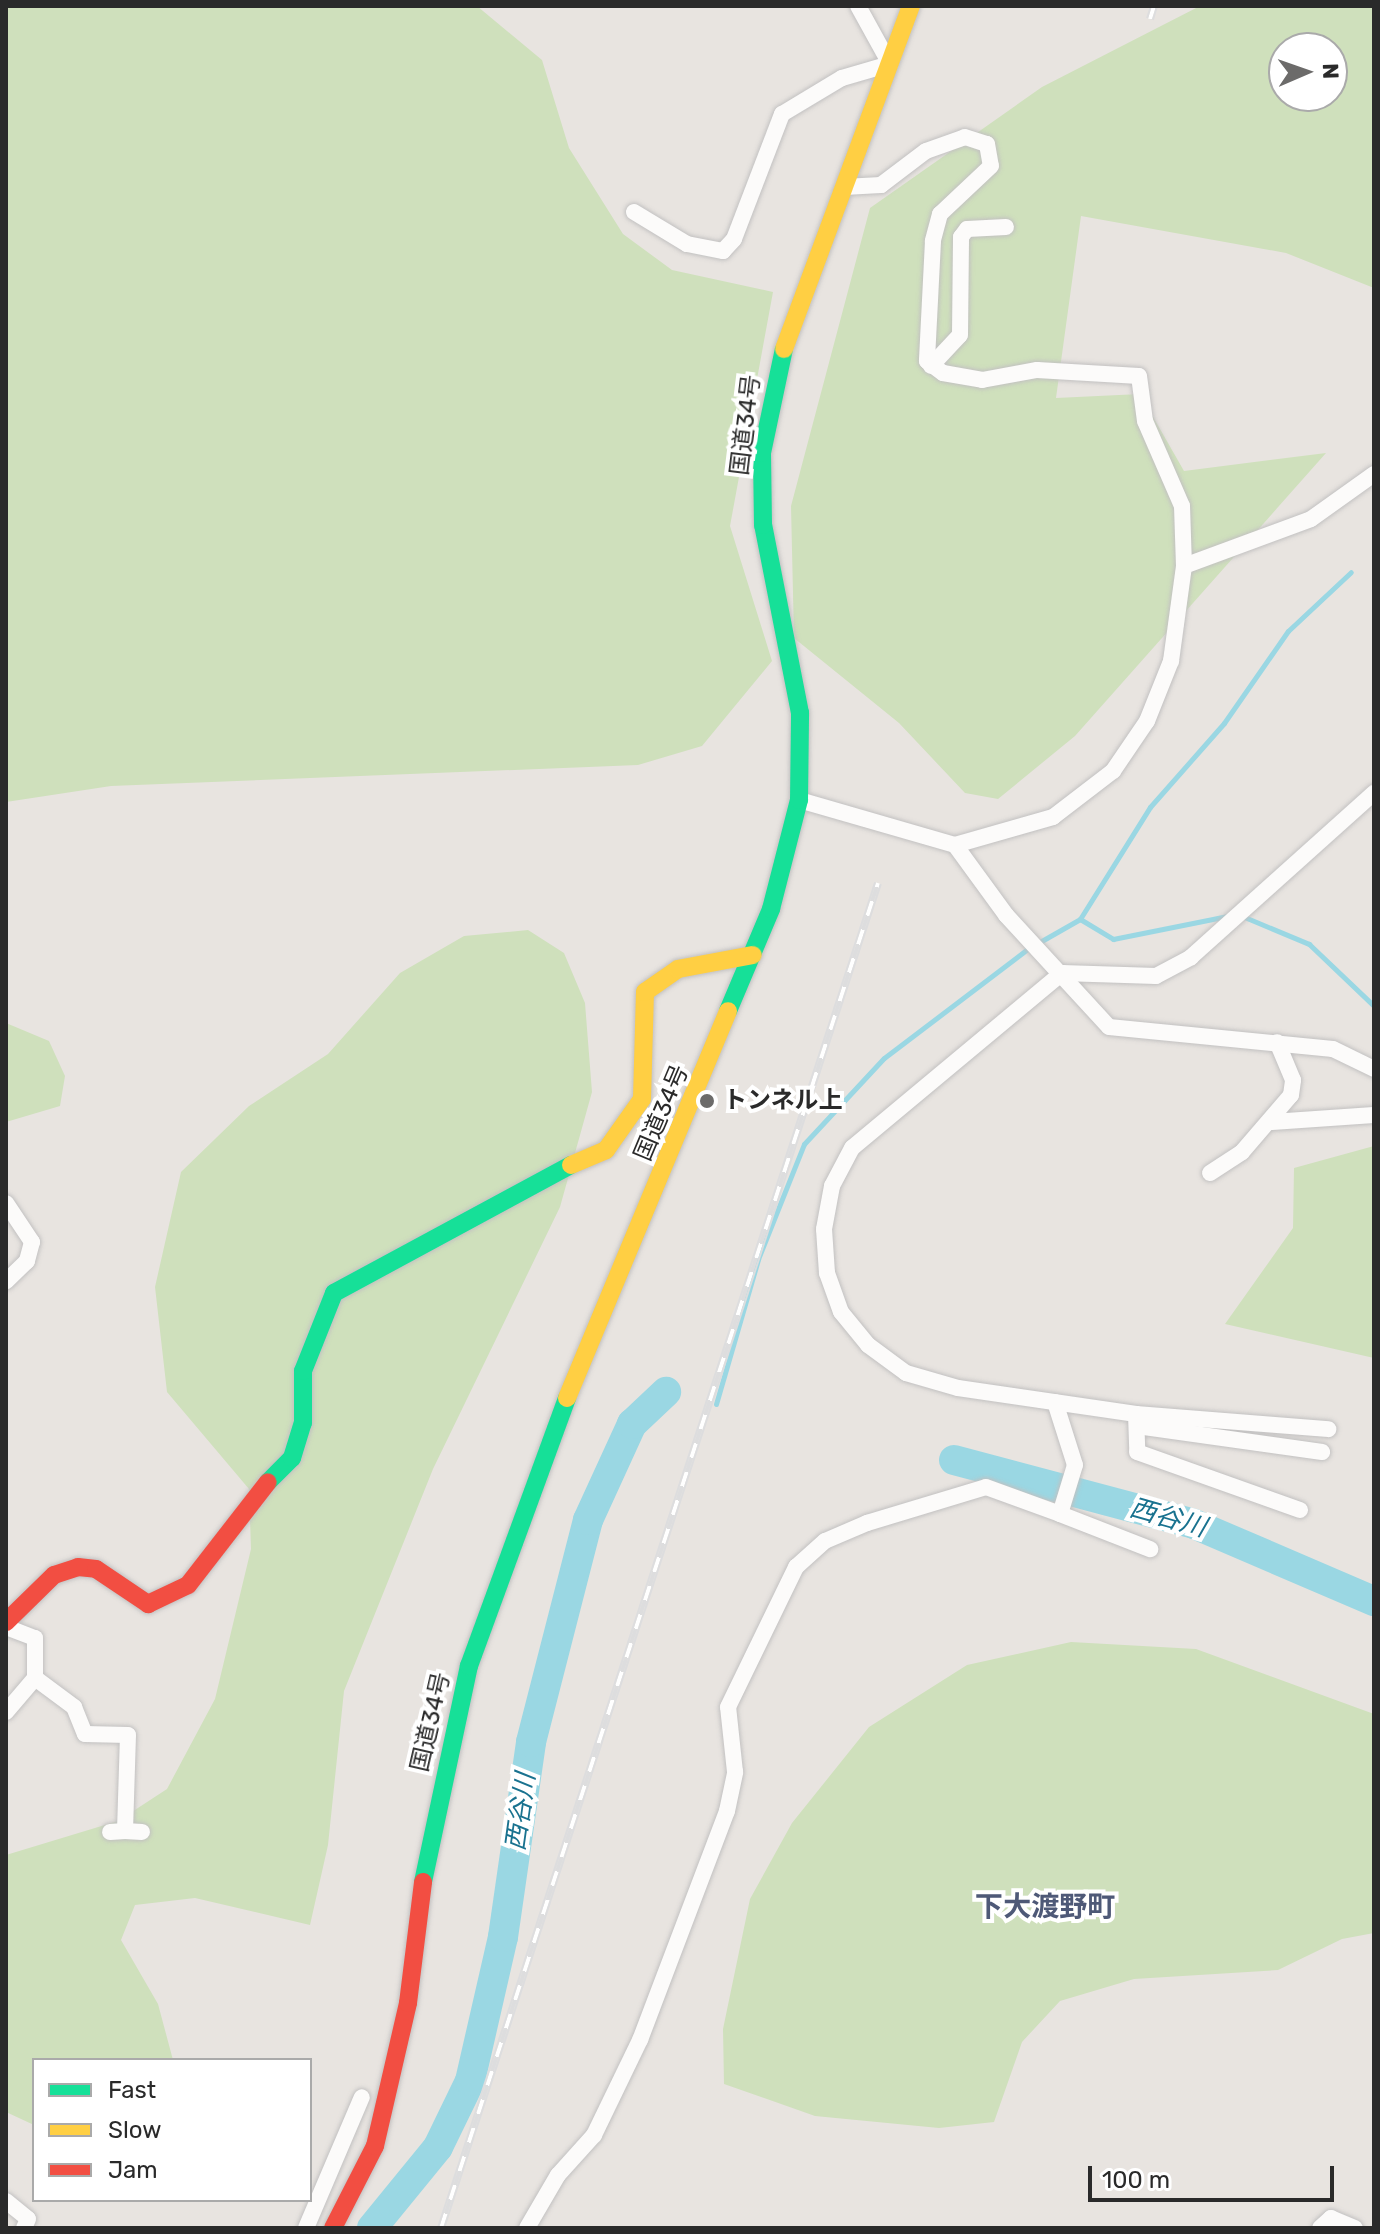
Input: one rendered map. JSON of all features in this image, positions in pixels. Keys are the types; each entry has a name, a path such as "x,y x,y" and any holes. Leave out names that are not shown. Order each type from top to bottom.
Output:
{"main road":[{"name":"国道34号","path":"333,2228 375,2146 408,2003 427,1845 469,1666 548,1444 753,955 799,800 800,713 765,539 762,453 779,363 911,6"},
{"path":"6,1625 54,1575 78,1567 96,1569 148,1604 188,1585 222,1547 241,1508 292,1458 303,1423 303,1371 334,1293 541,1177 606,1150 642,1099 645,992 678,969 753,955"}],"street":[{"path":"634,212 687,244 723,251 734,239 782,114 842,78 890,64 858,6"},
{"path":"844,187 881,185 926,151 965,137 987,144 991,166 940,214 933,241 931,366"},
{"path":"931,366 960,335 961,237 967,229 1006,227"},
{"path":"799,800 955,845 1053,817 1113,771 1147,721 1171,661 1184,566 1182,506 1145,421 1139,376 1037,370 982,380 931,366"},
{"path":"1184,566 1311,519 1374,474"},
{"path":"1322,1452 1136,1420 906,1373 868,1345 841,1312 827,1273 824,1229 832,1186 852,1148 1062,973 1156,976 1191,957 1374,793"},
{"path":"955,845 1006,915 1109,1027 1148,1036 1277,1042 1333,1049 1374,1069"},
{"path":"1210,1173 1272,1122 1293,1080 1277,1042"},
{"path":"1272,1122 1374,1115"},
{"path":"6,1203 32,1242 27,1261 6,1281"},
{"path":"1055,1402 1075,1465 1061,1511"},
{"path":"1136,1420 1328,1429"},
{"path":"1136,1420 1137,1452 1300,1510"},
{"path":"527,2228 558,2175 594,2135 640,2040 727,1811 735,1772 728,1707 796,1567 825,1541 867,1523 986,1487 1061,1511 1150,1549"},
{"path":"6,1625 35,1638 35,1678 9,1703"},
{"path":"35,1678 74,1707 85,1734 128,1735 117,1831 142,1832"},
{"path":"306,2228 362,2097"},
{"path":"6,2201 29,2225"},
{"path":"1320,2228 1331,2218 1355,2228"}],"green space":[{"path":"6,6 477,6 542,60 569,148 623,234 672,270 773,292 730,526 772,661 702,746 638,765 111,786 6,802"},
{"path":"1200,6 1374,6 1374,288 1286,253 1081,216 1056,398 1140,394 1184,471 1326,453 1075,736 998,799 965,793 899,723 794,638 791,506 870,208 1042,87"},
{"path":"528,930 564,953 585,1003 592,1092 560,1207 433,1469 344,1691 328,1845 310,1925 195,1898 135,1905 121,1940 158,2004 172,2058 32,2058 32,2124 6,2112 6,1855 118,1821 167,1789 215,1699 251,1549 249,1489 167,1392 155,1287 181,1172 249,1106 328,1054 400,973 464,936"},
{"path":"6,1023 49,1041 65,1076 60,1106 6,1122"},
{"path":"1374,1146 1374,1358 1225,1324 1293,1228 1294,1168"},
{"path":"1071,1642 1196,1649 1374,1714 1374,1933 1342,1939 1278,1970 1134,1979 1060,2001 1022,2042 994,2122 939,2128 815,2116 724,2084 723,2029 750,1899 792,1823 869,1727 967,1665"}],"waterway":[{"path":"1038,943 1080,919 1150,807 1224,723 1288,631 1351,572"},
{"path":"1080,919 1113,939 1228,916"},
{"path":"1242,916 1309,944 1374,1006"},
{"path":"716,1404 758,1259 804,1144 884,1058 1030,947"},
{"name":"西谷川","path":"372,2228 438,2147 470,2081 503,1937 531,1742 588,1520 632,1424 666,1392"},
{"name":"西谷川","path":"954,1460 1194,1524 1374,1601"}],"railway":[{"path":"1150,19 1154,6"},
{"path":"441,2228 878,883"}],"traffic: fast":[{"path":"728,1011 771,909 799,800 800,713 763,525 762,453 784,349"},
{"path":"268,1482 292,1458 303,1423 303,1371 334,1293 571,1165"},
{"path":"423,1882 469,1666 567,1398"}],"traffic: slow":[{"path":"784,349 911,6"},
{"path":"571,1165 606,1150 642,1099 645,992 678,969 753,955"},
{"path":"567,1398 728,1011"}],"traffic: jam":[{"path":"6,1622 54,1575 78,1567 96,1569 148,1604 188,1585 268,1482"},
{"path":"333,2228 375,2146 408,2003 423,1882"}],"place":[{"name":"トンネル上","path":"707,1101"}],"district":[{"name":"下大渡野町","path":"1045,1907"}]}
